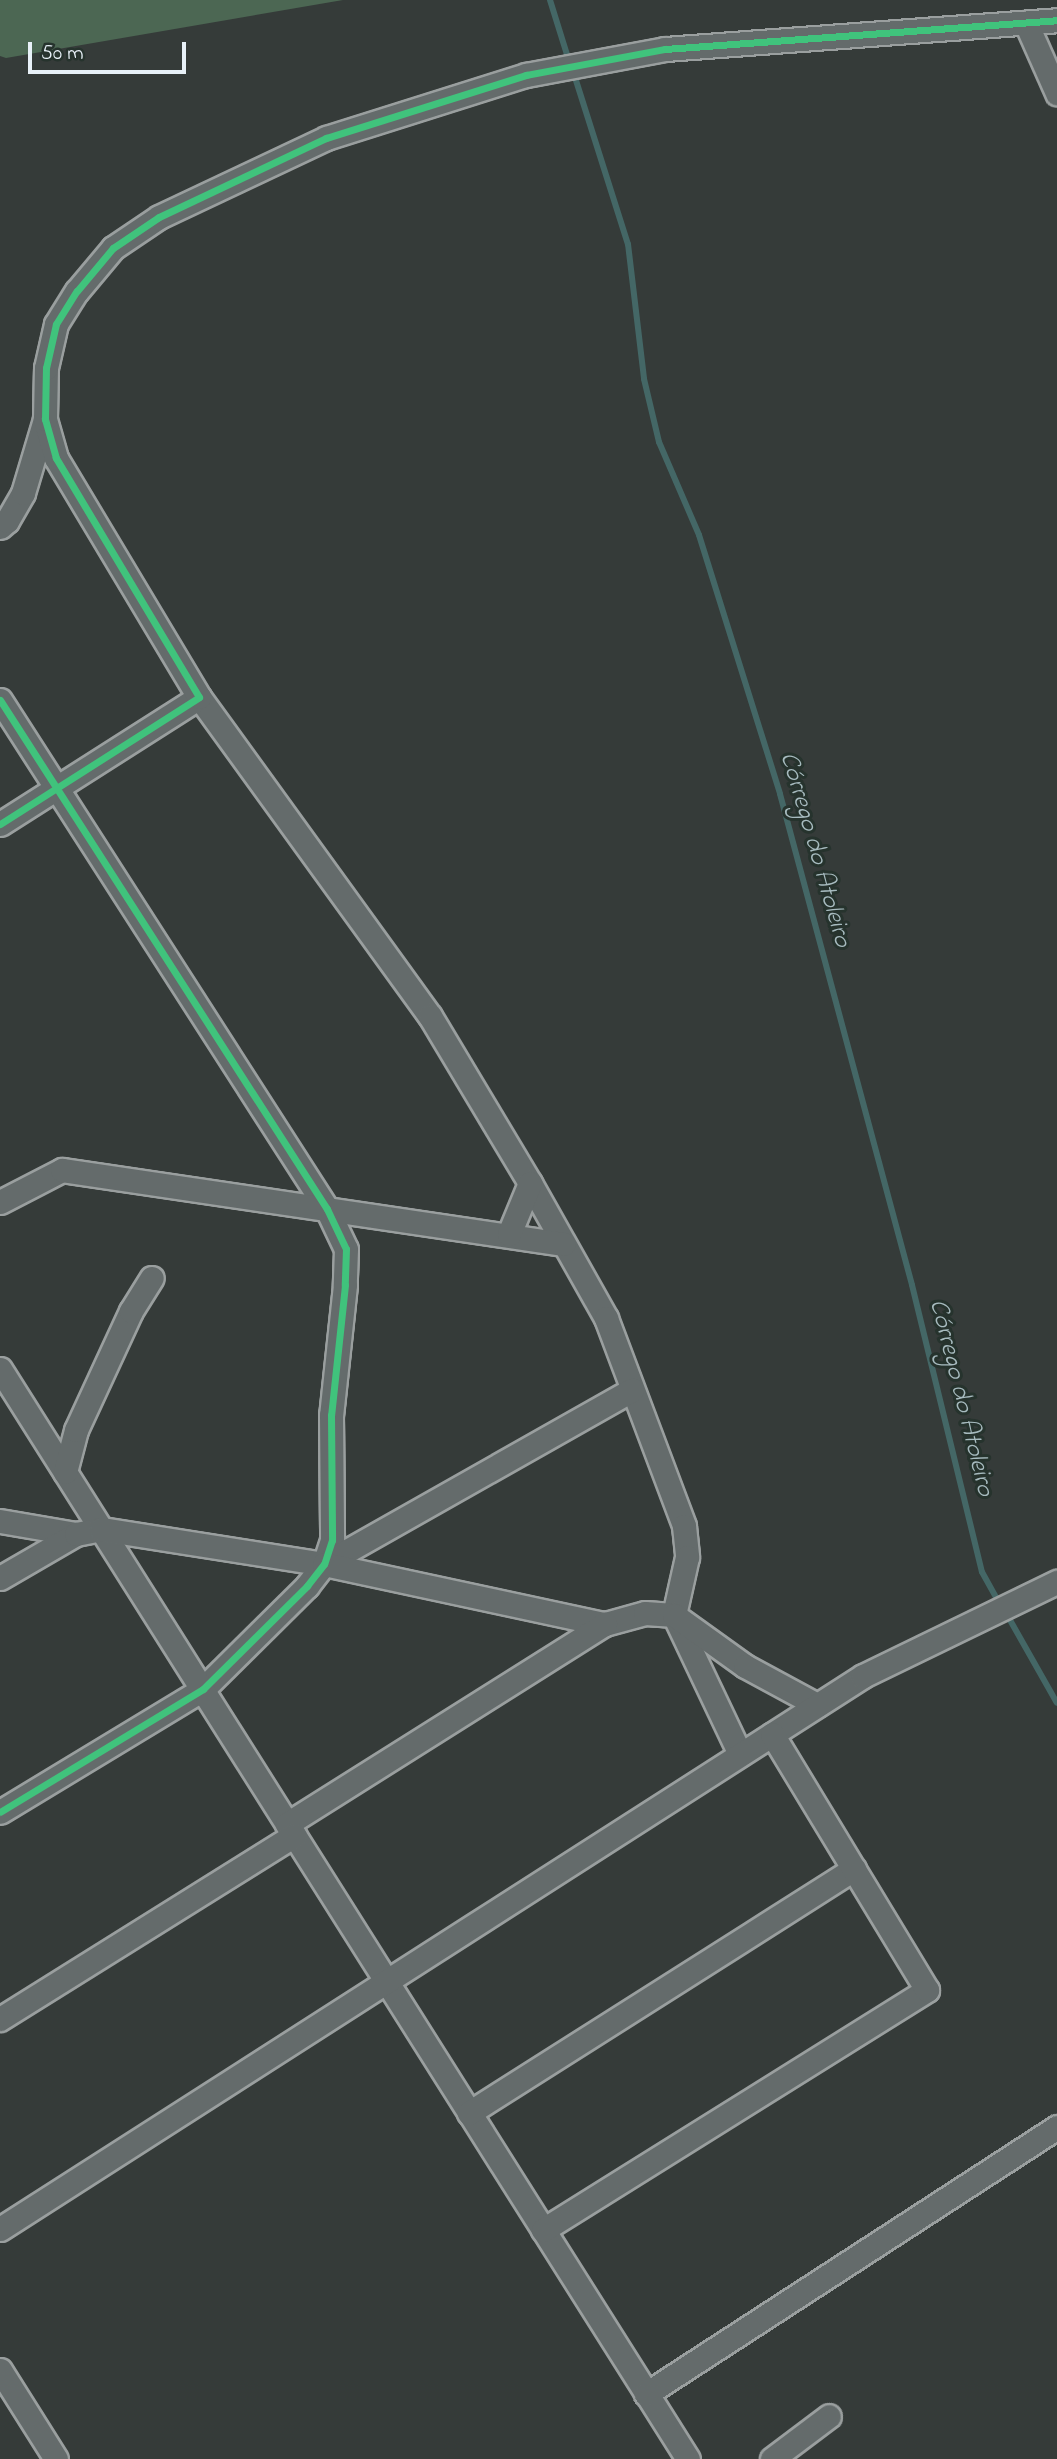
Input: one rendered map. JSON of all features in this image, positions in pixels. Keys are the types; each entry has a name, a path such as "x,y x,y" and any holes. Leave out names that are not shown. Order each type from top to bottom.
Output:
{"street":[{"path":"740,1754 674,1615 687,1557 684,1526 606,1318 530,1183 430,1016 199,697 57,458 46,419 46,368 56,324 77,291 114,248 159,217 326,138 526,75 665,49 1057,20"},
{"path":"1026,23 1057,93"},
{"path":"0,527 7,521 23,493 46,419"},
{"path":"0,824 199,697"},
{"path":"0,700 327,1209 345,1249 331,1415 332,1540 324,1564 307,1586 203,1689 0,1812"},
{"path":"0,1202 62,1170 564,1244"},
{"path":"509,1234 530,1183"},
{"path":"65,1472 76,1430 131,1311 152,1278"},
{"path":"0,1369 688,2459"},
{"path":"324,1564 632,1390"},
{"path":"0,1521 76,1534"},
{"path":"0,1578 76,1534 101,1529 324,1564 605,1624"},
{"path":"0,2229 863,1676 1057,1582"},
{"path":"0,2019 605,1624 645,1613 674,1615 745,1666 817,1705"},
{"path":"543,2230 927,1990 772,1734"},
{"path":"469,2113 854,1869"},
{"path":"646,2394 1057,2127"},
{"path":"0,2370 56,2459"},
{"path":"772,2459 830,2416"}],"green space":[{"path":"0,0 343,0 6,58 0,56"}],"waterway":[{"name":"Córrego do Atoleiro","path":"550,0 569,61"},
{"name":"Córrego do Atoleiro","path":"573,71 628,244 644,379 659,442 699,535 780,794 912,1285 982,1572 1000,1604"},
{"name":"Córrego do Atoleiro","path":"1006,1613 1057,1703"}],"cycle path":[{"path":"0,824 199,697 56,458 45,419 46,368 56,324 77,291 113,248 159,217 326,138 526,75 665,49 1057,20"},
{"path":"0,700 327,1209 346,1249 345,1285 331,1415 332,1540 324,1564 307,1586 203,1689 0,1812"}]}
